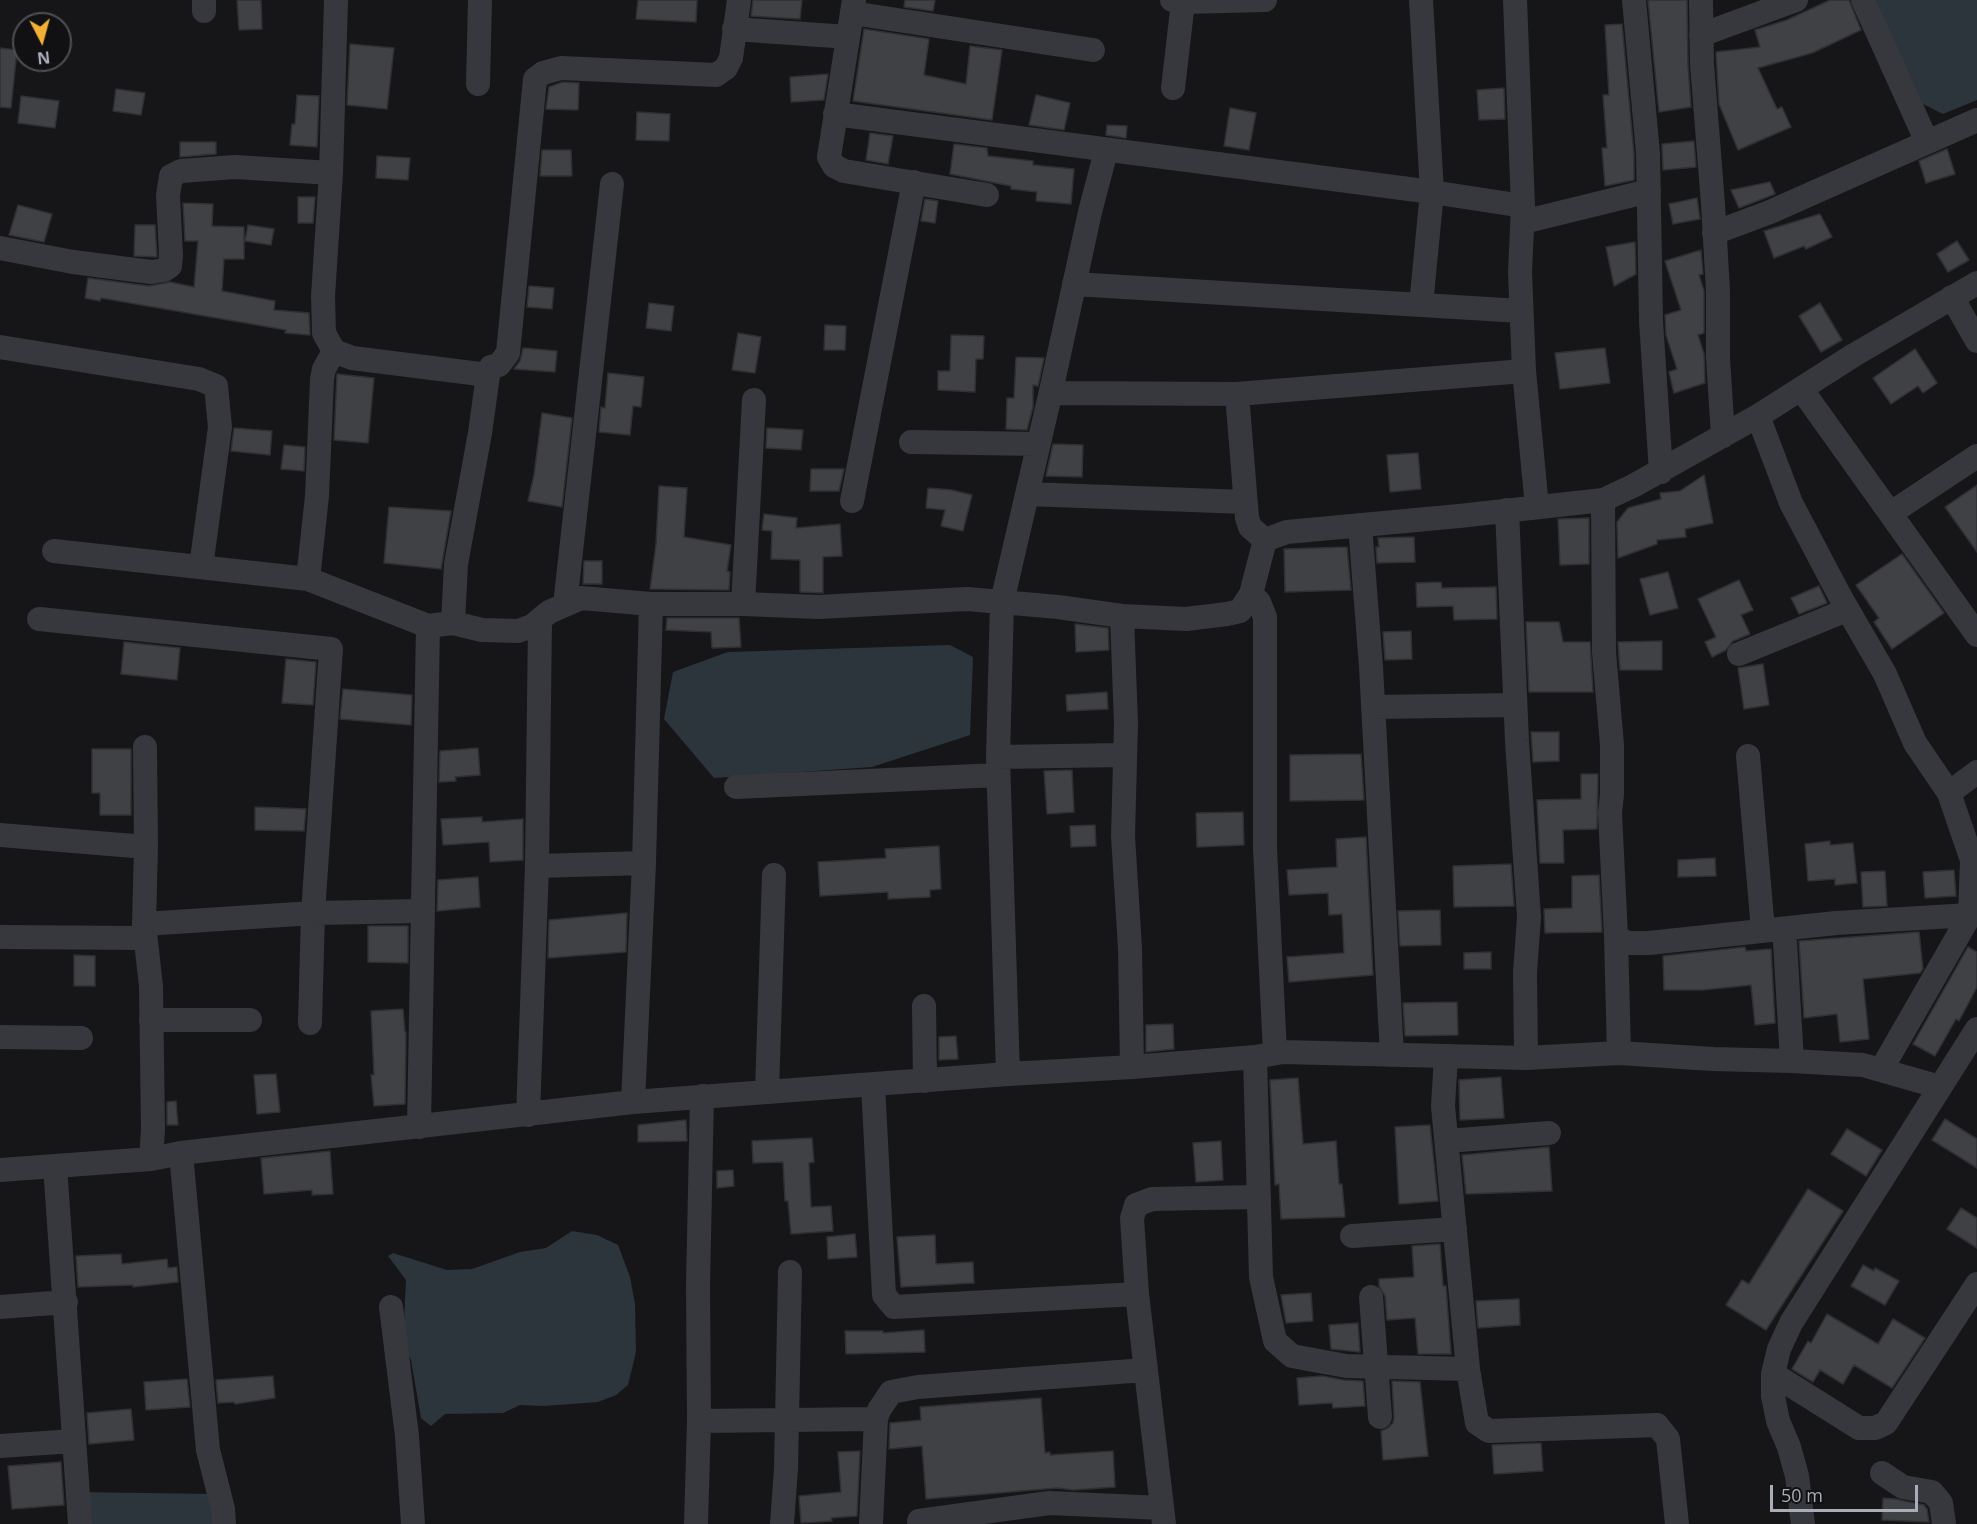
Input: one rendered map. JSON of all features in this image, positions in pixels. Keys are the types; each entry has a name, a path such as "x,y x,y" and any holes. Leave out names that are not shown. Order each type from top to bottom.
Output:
{"street":[{"path":"336,0 331,173 322,296 324,333 334,351 352,358 488,375"},
{"path":"478,84 480,0"},
{"path":"453,623 456,564 488,375 491,367 499,365 508,353 535,79 543,73 561,69 716,75 726,68 731,58 739,0"},
{"path":"1173,88 1178,1 1265,0"},
{"path":"1420,305 1431,192 1421,0"},
{"path":"1515,0 1523,214 1520,272 1521,311 1524,371 1537,507"},
{"path":"1634,0 1648,153 1651,321 1661,472"},
{"path":"1701,0 1702,64 1714,233 1723,436"},
{"path":"1701,35 1796,0"},
{"path":"1863,0 1927,142"},
{"path":"987,195 844,171 834,166 829,157 853,6 1093,50"},
{"path":"734,29 848,37"},
{"path":"835,114 1431,192 1523,214 1649,191"},
{"path":"1714,233 1761,216 1977,120"},
{"path":"1008,1074 998,766 1002,602 1090,212 1106,151"},
{"path":"0,248 73,262 151,272 164,270 170,266 171,255 168,195 171,176 181,171 235,167 331,173"},
{"path":"852,501 914,183"},
{"path":"565,605 612,184"},
{"path":"1265,540 1287,532 1604,500 1661,472 1758,416 1854,355 1977,283"},
{"path":"1074,284 1521,311"},
{"path":"1952,297 1977,341"},
{"path":"0,347 199,379 216,386 220,427 201,567"},
{"path":"308,579 318,484 322,379 324,369 334,351"},
{"path":"1051,391 1059,393 1237,394 1524,371"},
{"path":"1802,390 1977,635"},
{"path":"1237,394 1247,518 1250,527 1265,540"},
{"path":"743,604 754,400"},
{"path":"1758,416 1791,504 1847,610 1885,674 1915,743 1949,793 1972,860 1970,915 1881,1070"},
{"path":"910,442 1038,444"},
{"path":"1891,513 1977,456"},
{"path":"1027,494 1245,502"},
{"path":"1604,500 1604,652 1612,745 1610,813 1619,1053"},
{"path":"1507,510 1515,705 1529,917 1525,972 1526,1058"},
{"path":"1360,525 1373,706 1392,1055"},
{"path":"54,551 308,579 428,626 453,623 482,630 518,631 532,626 549,612 581,598 651,604 819,607 967,599 1058,607 1122,616 1186,619 1227,614 1240,610 1251,594 1265,540"},
{"path":"1251,594 1259,602 1265,617 1265,1055 1259,1197 1261,1277 1275,1341 1292,1356 1346,1366 1468,1369"},
{"path":"633,1102 644,863 651,604"},
{"path":"1739,654 1847,610"},
{"path":"1122,616 1126,724 1123,836 1130,948 1132,1067"},
{"path":"39,619 331,649 313,913 310,1023"},
{"path":"528,1115 537,866 540,620"},
{"path":"419,1126 428,626"},
{"path":"1373,706 1515,705"},
{"path":"146,747 144,931 150,986 153,1129 151,1159"},
{"path":"736,786 1124,755"},
{"path":"1748,756 1763,930"},
{"path":"1949,793 1977,772"},
{"path":"0,836 146,848"},
{"path":"537,866 644,863"},
{"path":"767,1092 774,875"},
{"path":"0,937 144,931 313,913 423,911"},
{"path":"1616,936 1627,943 1636,944 1763,930 1970,915"},
{"path":"1785,942 1792,1061"},
{"path":"924,1006 925,1081"},
{"path":"151,1020 250,1020"},
{"path":"1803,1524 1797,1476 1789,1447 1778,1421 1773,1396 1773,1374 1779,1349 1791,1323 1977,1029"},
{"path":"0,1036 81,1038"},
{"path":"0,1170 151,1159 181,1153 633,1102 1132,1067 1265,1055 1526,1058 1619,1053 1792,1061 1863,1065 1940,1087"},
{"path":"1446,1056 1443,1106 1468,1369 1477,1423 1489,1431 1657,1425 1668,1439 1677,1524"},
{"path":"873,1085 884,1295 894,1307 1137,1294"},
{"path":"696,1524 702,1096"},
{"path":"1447,1142 1549,1133"},
{"path":"181,1153 208,1450 223,1509 224,1524"},
{"path":"56,1166 80,1524"},
{"path":"919,1521 1049,1503 1163,1516 1137,1294 1132,1218 1136,1205 1152,1199 1259,1197"},
{"path":"1352,1236 1455,1229"},
{"path":"782,1524 790,1272"},
{"path":"1773,1374 1860,1428 1875,1428 1886,1423 1977,1284"},
{"path":"1371,1297 1380,1417"},
{"path":"0,1307 66,1302"},
{"path":"391,1307 407,1436 413,1524"},
{"path":"872,1524 876,1419 891,1392 918,1387 1145,1370"},
{"path":"699,1421 876,1419"},
{"path":"0,1446 75,1441"},
{"path":"1882,1473 1903,1487 1932,1492 1941,1503 1944,1524"}],"shaded area":[{"path":"1876,0 1977,0 1977,100 1943,114 1919,102"},
{"path":"950,645 973,657 970,735 872,767 714,778 664,719 673,672 728,652"},
{"path":"572,1231 597,1235 618,1245 630,1277 635,1304 636,1352 628,1385 616,1395 598,1402 544,1406 520,1405 503,1413 445,1414 431,1426 421,1418 411,1360 403,1345 406,1280 388,1256 393,1253 447,1270 472,1269 520,1252 546,1248"},
{"path":"77,1492 212,1494 217,1524 79,1524"}],"building":[{"path":"237,0 261,0 262,29 239,30"},
{"path":"638,0 697,0 696,22 636,19"},
{"path":"753,0 802,0 800,19 751,16"},
{"path":"905,0 935,0 933,11 904,7"},
{"path":"1648,0 1687,0 1691,107 1659,112"},
{"path":"1830,0 1849,0 1861,30 1812,53 1758,68 1777,109 1782,107 1791,127 1738,150 1719,104 1716,52 1760,47 1755,30 1787,20"},
{"path":"1622,24 1634,154 1634,180 1605,186 1602,148 1607,148 1603,95 1609,95 1605,25"},
{"path":"864,29 929,39 924,75 966,84 970,46 1002,50 992,120 853,101"},
{"path":"350,44 394,48 387,109 347,105"},
{"path":"0,48 12,49 12,72 15,72 11,108 0,107"},
{"path":"828,74 824,100 791,102 790,77"},
{"path":"563,82 579,83 578,110 546,109 549,87"},
{"path":"1504,88 1505,119 1479,120 1477,90"},
{"path":"116,89 145,93 141,115 113,111"},
{"path":"297,95 319,96 317,147 290,145 292,124 295,124"},
{"path":"1036,95 1070,103 1064,130 1029,125"},
{"path":"21,96 59,101 55,128 18,123"},
{"path":"1230,108 1256,113 1249,150 1224,146"},
{"path":"637,112 670,114 669,141 636,140"},
{"path":"1107,125 1127,126 1126,138 1106,135"},
{"path":"870,133 893,136 888,164 866,160"},
{"path":"1694,141 1696,167 1663,170 1662,144"},
{"path":"180,142 216,142 216,154 180,157"},
{"path":"954,144 987,148 988,156 1033,161 1033,165 1074,169 1071,204 1036,201 1037,192 1011,189 1011,186 950,174"},
{"path":"1947,149 1955,174 1926,183 1919,161"},
{"path":"542,150 571,150 572,176 540,176"},
{"path":"377,156 410,158 408,180 376,178"},
{"path":"1770,182 1775,194 1739,208 1731,190"},
{"path":"298,197 315,197 313,223 298,223"},
{"path":"1697,198 1700,219 1673,224 1669,204"},
{"path":"925,199 938,201 935,223 921,221"},
{"path":"183,203 213,204 212,226 244,227 244,259 224,259 222,291 275,301 274,310 309,313 310,335 285,333 286,330 101,298 100,301 85,298 88,278 149,286 170,282 194,287 198,241 185,241"},
{"path":"18,205 52,214 44,242 9,235"},
{"path":"1820,214 1832,237 1806,249 1804,246 1774,258 1764,231"},
{"path":"135,225 155,225 157,257 134,256"},
{"path":"248,225 274,229 271,245 245,241"},
{"path":"1957,241 1969,260 1948,272 1937,254"},
{"path":"1635,242 1636,274 1614,286 1606,247"},
{"path":"1701,250 1703,274 1699,275 1704,291 1704,333 1698,335 1704,354 1705,383 1674,393 1669,372 1677,369 1666,335 1665,315 1681,310 1665,261"},
{"path":"529,286 554,288 552,309 527,307"},
{"path":"649,303 674,306 671,331 646,328"},
{"path":"1820,303 1842,340 1821,352 1799,316"},
{"path":"825,325 846,326 845,350 824,350"},
{"path":"738,333 761,337 755,373 732,370"},
{"path":"951,335 984,336 983,359 976,359 975,392 938,390 938,371 950,371"},
{"path":"523,348 557,351 555,372 514,369 520,361"},
{"path":"1605,348 1610,383 1560,389 1555,353"},
{"path":"1915,349 1937,383 1923,393 1918,386 1891,404 1873,378"},
{"path":"1016,357 1044,358 1038,386 1033,385 1033,407 1027,430 1006,429 1007,398 1014,398"},
{"path":"608,373 644,377 641,407 633,406 630,435 599,432 601,407 605,408"},
{"path":"337,374 374,378 368,443 334,440"},
{"path":"542,413 572,418 562,507 528,501 534,475"},
{"path":"234,428 272,431 270,455 231,451"},
{"path":"767,428 803,430 801,450 766,448"},
{"path":"1053,444 1083,445 1082,477 1046,476"},
{"path":"284,445 305,447 304,471 281,469"},
{"path":"1418,453 1421,489 1390,492 1387,455"},
{"path":"811,469 844,469 839,491 810,491"},
{"path":"1704,475 1713,523 1685,529 1686,537 1657,540 1657,544 1618,558 1617,522 1628,508 1661,499 1660,493 1680,491"},
{"path":"1977,485 1977,552 1945,507"},
{"path":"659,486 687,488 684,537 731,545 727,571 730,572 729,590 650,589 656,544"},
{"path":"928,488 972,495 963,531 941,526 945,510 926,508"},
{"path":"389,507 451,511 441,569 384,563"},
{"path":"764,514 797,518 796,528 840,524 842,556 823,557 823,593 800,592 800,560 771,559 772,531 762,530"},
{"path":"1589,518 1589,564 1560,565 1558,519"},
{"path":"1414,537 1415,562 1377,563 1378,538"},
{"path":"1347,547 1351,590 1285,592 1284,549"},
{"path":"1902,554 1944,613 1892,649 1874,622 1879,618 1856,585"},
{"path":"584,561 602,561 602,584 583,584"},
{"path":"1668,572 1678,608 1650,615 1640,579"},
{"path":"1739,580 1753,610 1741,615 1750,634 1733,641 1726,650 1712,657 1705,642 1716,637 1698,599"},
{"path":"1441,582 1442,588 1496,587 1497,619 1454,620 1453,606 1417,607 1416,583"},
{"path":"1819,586 1827,603 1799,614 1791,598"},
{"path":"667,618 739,618 741,647 712,648 711,632 666,630"},
{"path":"1526,622 1559,622 1563,642 1590,642 1593,692 1529,692"},
{"path":"1075,624 1108,628 1109,650 1076,652"},
{"path":"1411,631 1412,659 1385,660 1383,632"},
{"path":"1662,641 1662,670 1620,670 1618,642"},
{"path":"124,642 180,648 177,680 121,674"},
{"path":"286,659 316,662 313,705 282,703"},
{"path":"1763,664 1769,705 1744,709 1738,668"},
{"path":"343,689 412,695 411,725 340,719"},
{"path":"1107,692 1108,709 1067,711 1066,695"},
{"path":"1531,732 1559,732 1559,761 1533,762"},
{"path":"478,748 480,775 455,777 456,781 439,782 440,751"},
{"path":"92,749 131,749 131,815 100,815 100,793 92,793"},
{"path":"1361,754 1364,800 1290,801 1290,755"},
{"path":"1072,770 1074,812 1047,814 1044,771"},
{"path":"1581,774 1598,774 1597,829 1563,830 1564,863 1540,863 1537,800 1581,799"},
{"path":"255,807 306,809 304,831 255,830"},
{"path":"1243,812 1244,845 1197,847 1196,813"},
{"path":"482,817 482,822 523,819 523,860 490,862 489,842 443,845 441,819"},
{"path":"1095,825 1096,846 1071,847 1070,826"},
{"path":"1366,837 1373,975 1289,982 1287,957 1344,953 1342,914 1329,915 1328,893 1289,895 1287,870 1337,867 1336,839"},
{"path":"1830,841 1830,845 1853,843 1857,883 1835,885 1835,879 1808,881 1805,844"},
{"path":"939,846 941,889 930,890 930,897 888,899 888,892 820,896 818,862 886,858 885,849"},
{"path":"1715,858 1716,876 1678,877 1678,860"},
{"path":"1511,864 1514,906 1454,907 1453,866"},
{"path":"1954,870 1956,896 1925,898 1923,872"},
{"path":"1885,871 1887,906 1863,907 1861,872"},
{"path":"1599,875 1602,932 1545,933 1544,909 1572,908 1572,876"},
{"path":"478,877 480,907 437,911 438,880"},
{"path":"1440,910 1441,945 1400,946 1398,911"},
{"path":"627,913 626,952 548,958 549,920"},
{"path":"368,926 408,926 408,963 368,962"},
{"path":"1919,932 1923,969 1920,973 1863,979 1869,1039 1840,1042 1837,1014 1804,1018 1799,941"},
{"path":"1745,947 1746,951 1771,949 1775,1023 1755,1025 1751,985 1703,990 1664,990 1663,956"},
{"path":"1968,947 1977,952 1977,987 1959,1021 1956,1019 1935,1056 1913,1044"},
{"path":"1491,952 1491,969 1464,969 1464,953"},
{"path":"74,955 95,956 95,986 74,986"},
{"path":"1457,1002 1458,1035 1405,1036 1403,1003"},
{"path":"403,1009 406,1032 405,1104 374,1106 371,1075 374,1075 371,1011"},
{"path":"1173,1024 1174,1049 1146,1052 1146,1025"},
{"path":"956,1036 958,1059 939,1060 939,1037"},
{"path":"276,1074 280,1112 257,1114 254,1075"},
{"path":"1501,1077 1504,1118 1460,1120 1459,1080"},
{"path":"1298,1078 1303,1144 1336,1141 1339,1184 1342,1184 1345,1217 1281,1219 1279,1184 1275,1185 1270,1080"},
{"path":"176,1101 178,1125 167,1125 167,1102"},
{"path":"1945,1119 1977,1139 1977,1168 1932,1140"},
{"path":"686,1120 687,1141 638,1142 638,1125"},
{"path":"1430,1125 1438,1201 1399,1204 1395,1127"},
{"path":"1847,1129 1882,1150 1866,1176 1831,1154"},
{"path":"812,1138 814,1162 809,1163 811,1207 831,1206 833,1231 791,1234 788,1201 785,1201 783,1162 753,1163 752,1141"},
{"path":"1221,1141 1223,1180 1196,1182 1193,1143"},
{"path":"1549,1147 1552,1191 1466,1194 1462,1155"},
{"path":"330,1151 333,1194 312,1195 312,1190 264,1194 261,1158"},
{"path":"733,1170 734,1186 717,1188 717,1171"},
{"path":"1808,1189 1843,1211 1766,1330 1726,1305 1742,1280 1749,1284"},
{"path":"1961,1208 1977,1218 1977,1248 1947,1229"},
{"path":"855,1234 857,1257 828,1259 827,1237"},
{"path":"935,1235 936,1264 973,1262 974,1283 901,1287 897,1237"},
{"path":"1440,1244 1451,1354 1418,1354 1415,1318 1387,1320 1385,1296 1379,1286 1379,1279 1414,1277 1412,1246"},
{"path":"121,1254 122,1264 167,1259 168,1268 177,1267 178,1282 133,1287 133,1285 78,1287 76,1256"},
{"path":"1863,1265 1874,1271 1875,1268 1899,1281 1885,1305 1851,1286"},
{"path":"1311,1293 1313,1321 1286,1323 1281,1295"},
{"path":"1519,1299 1520,1325 1478,1328 1476,1301"},
{"path":"1827,1314 1878,1344 1893,1319 1925,1338 1892,1388 1854,1365 1843,1384 1820,1370 1813,1382 1792,1369 1808,1341 1811,1343"},
{"path":"1358,1323 1360,1352 1331,1349 1329,1325"},
{"path":"924,1330 925,1352 846,1354 845,1331 883,1331 883,1333"},
{"path":"273,1376 275,1398 235,1404 234,1402 218,1403 216,1380"},
{"path":"1322,1376 1363,1381 1365,1406 1333,1408 1332,1403 1299,1405 1297,1378"},
{"path":"187,1379 190,1407 146,1410 144,1382"},
{"path":"1392,1381 1420,1382 1428,1456 1383,1460 1381,1431 1393,1423 1394,1417"},
{"path":"1041,1398 1045,1453 1050,1452 1050,1455 1113,1451 1115,1487 1073,1490 1057,1488 926,1499 922,1446 889,1449 890,1423 921,1420 920,1407"},
{"path":"131,1409 134,1440 89,1444 87,1413"},
{"path":"1541,1443 1543,1471 1494,1474 1492,1445"},
{"path":"860,1451 857,1516 831,1518 832,1521 801,1523 799,1496 841,1492 838,1452"},
{"path":"61,1462 64,1505 12,1509 8,1466"},
{"path":"1883,1498 1924,1505 1929,1522 1882,1520"}]}
